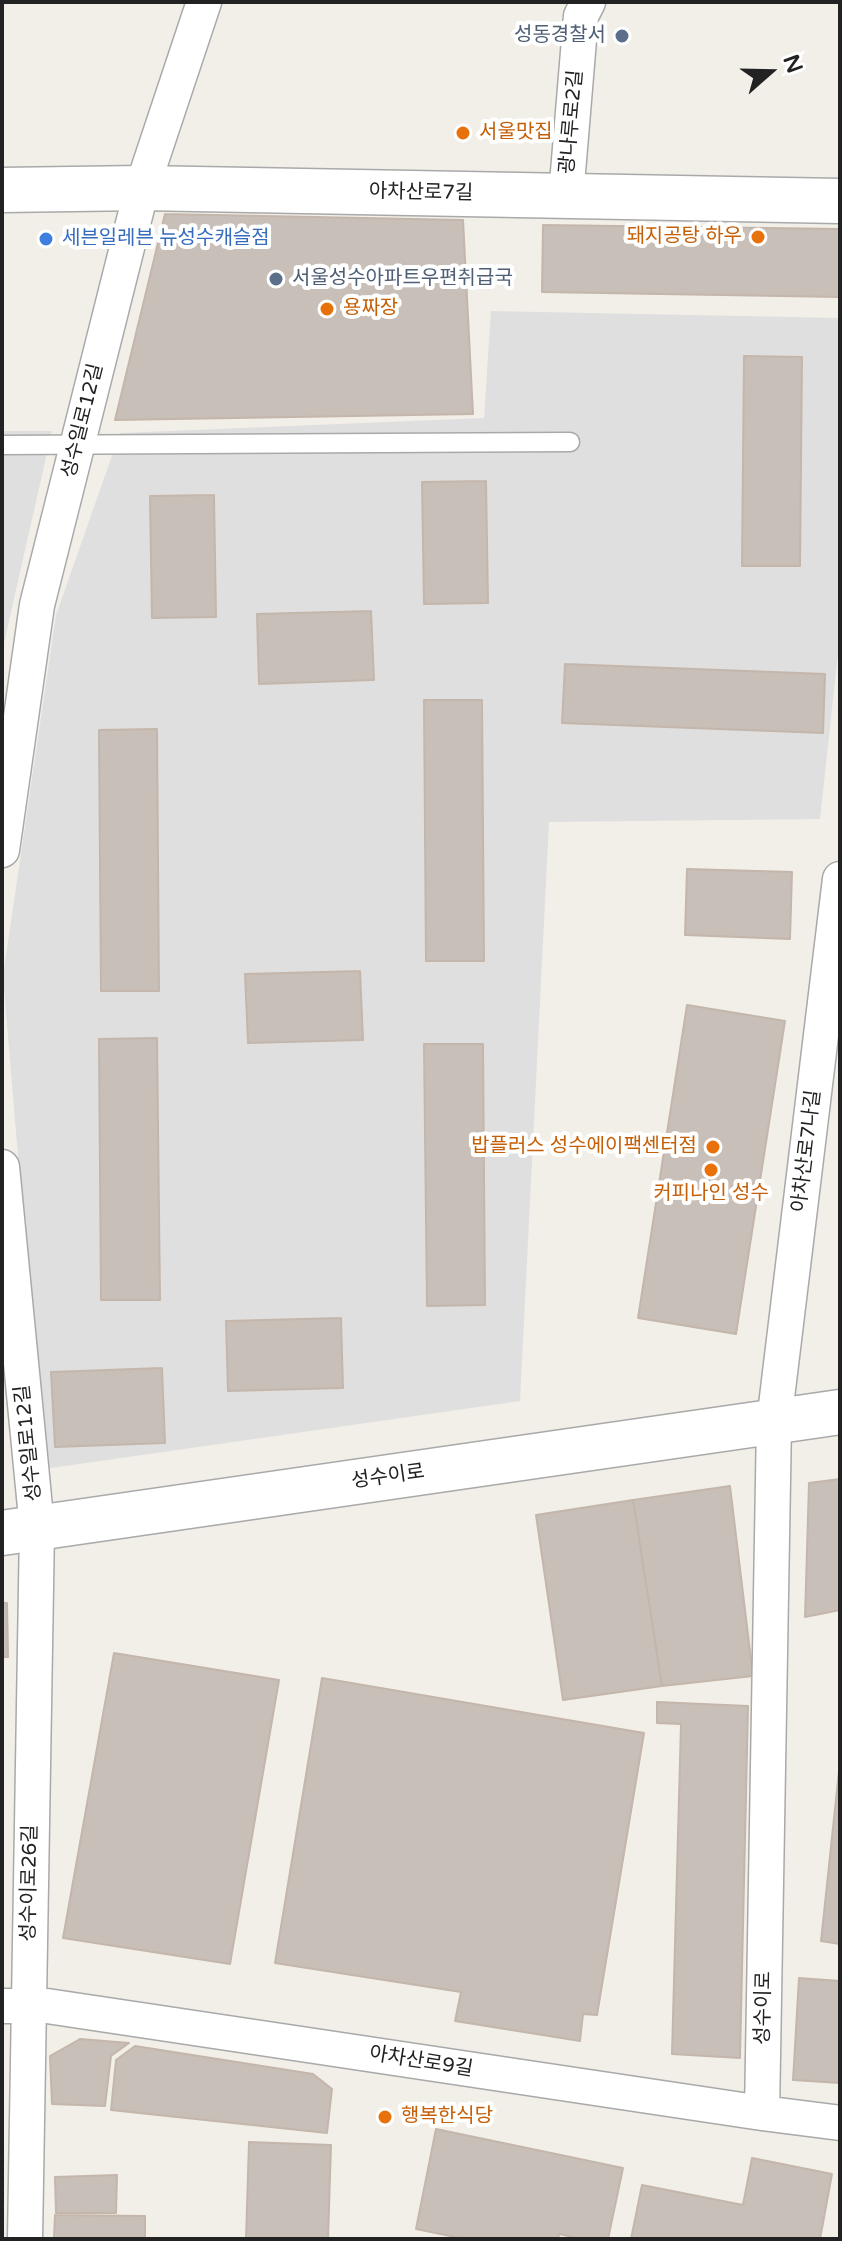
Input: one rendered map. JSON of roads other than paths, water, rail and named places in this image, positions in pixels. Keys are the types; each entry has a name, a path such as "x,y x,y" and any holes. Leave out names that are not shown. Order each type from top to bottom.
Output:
{"street":[{"name":"성수일로12길","path":"2,850 37,605 142,188 204,2"},
{"name":"광나루로2길","path":"566,196 581,16 588,2"},
{"name":"아차산로7길","path":"2,190 142,188 840,201"},
{"name":"아차산로7나길","path":"774,1422 840,879"},
{"name":"성수일로12길","path":"2,1167 20,1530"},
{"name":"성수이로","path":"20,1530 840,1412"},
{"name":"성수이로","path":"762,2113 774,1422"},
{"name":"성수이로26길","path":"20,1530 15,2005 25,2239"},
{"name":"아차산로9길","path":"15,2005 63,2008 840,2123"}],"lane":[{"path":"2,445 570,442"}],"place":[{"name":"성동경찰서","path":"622,36"},
{"name":"서울맛집","path":"463,133"},
{"name":"돼지공탕 하우","path":"758,237"},
{"name":"세븐일레븐 뉴성수캐슬점","path":"46,239"},
{"name":"서울성수아파트우편취급국","path":"276,279"},
{"name":"용짜장","path":"327,309"},
{"name":"밥플러스 성수에이팩센터점","path":"713,1147"},
{"name":"커피나인 성수","path":"711,1170"},
{"name":"행복한식당","path":"385,2117"}]}
